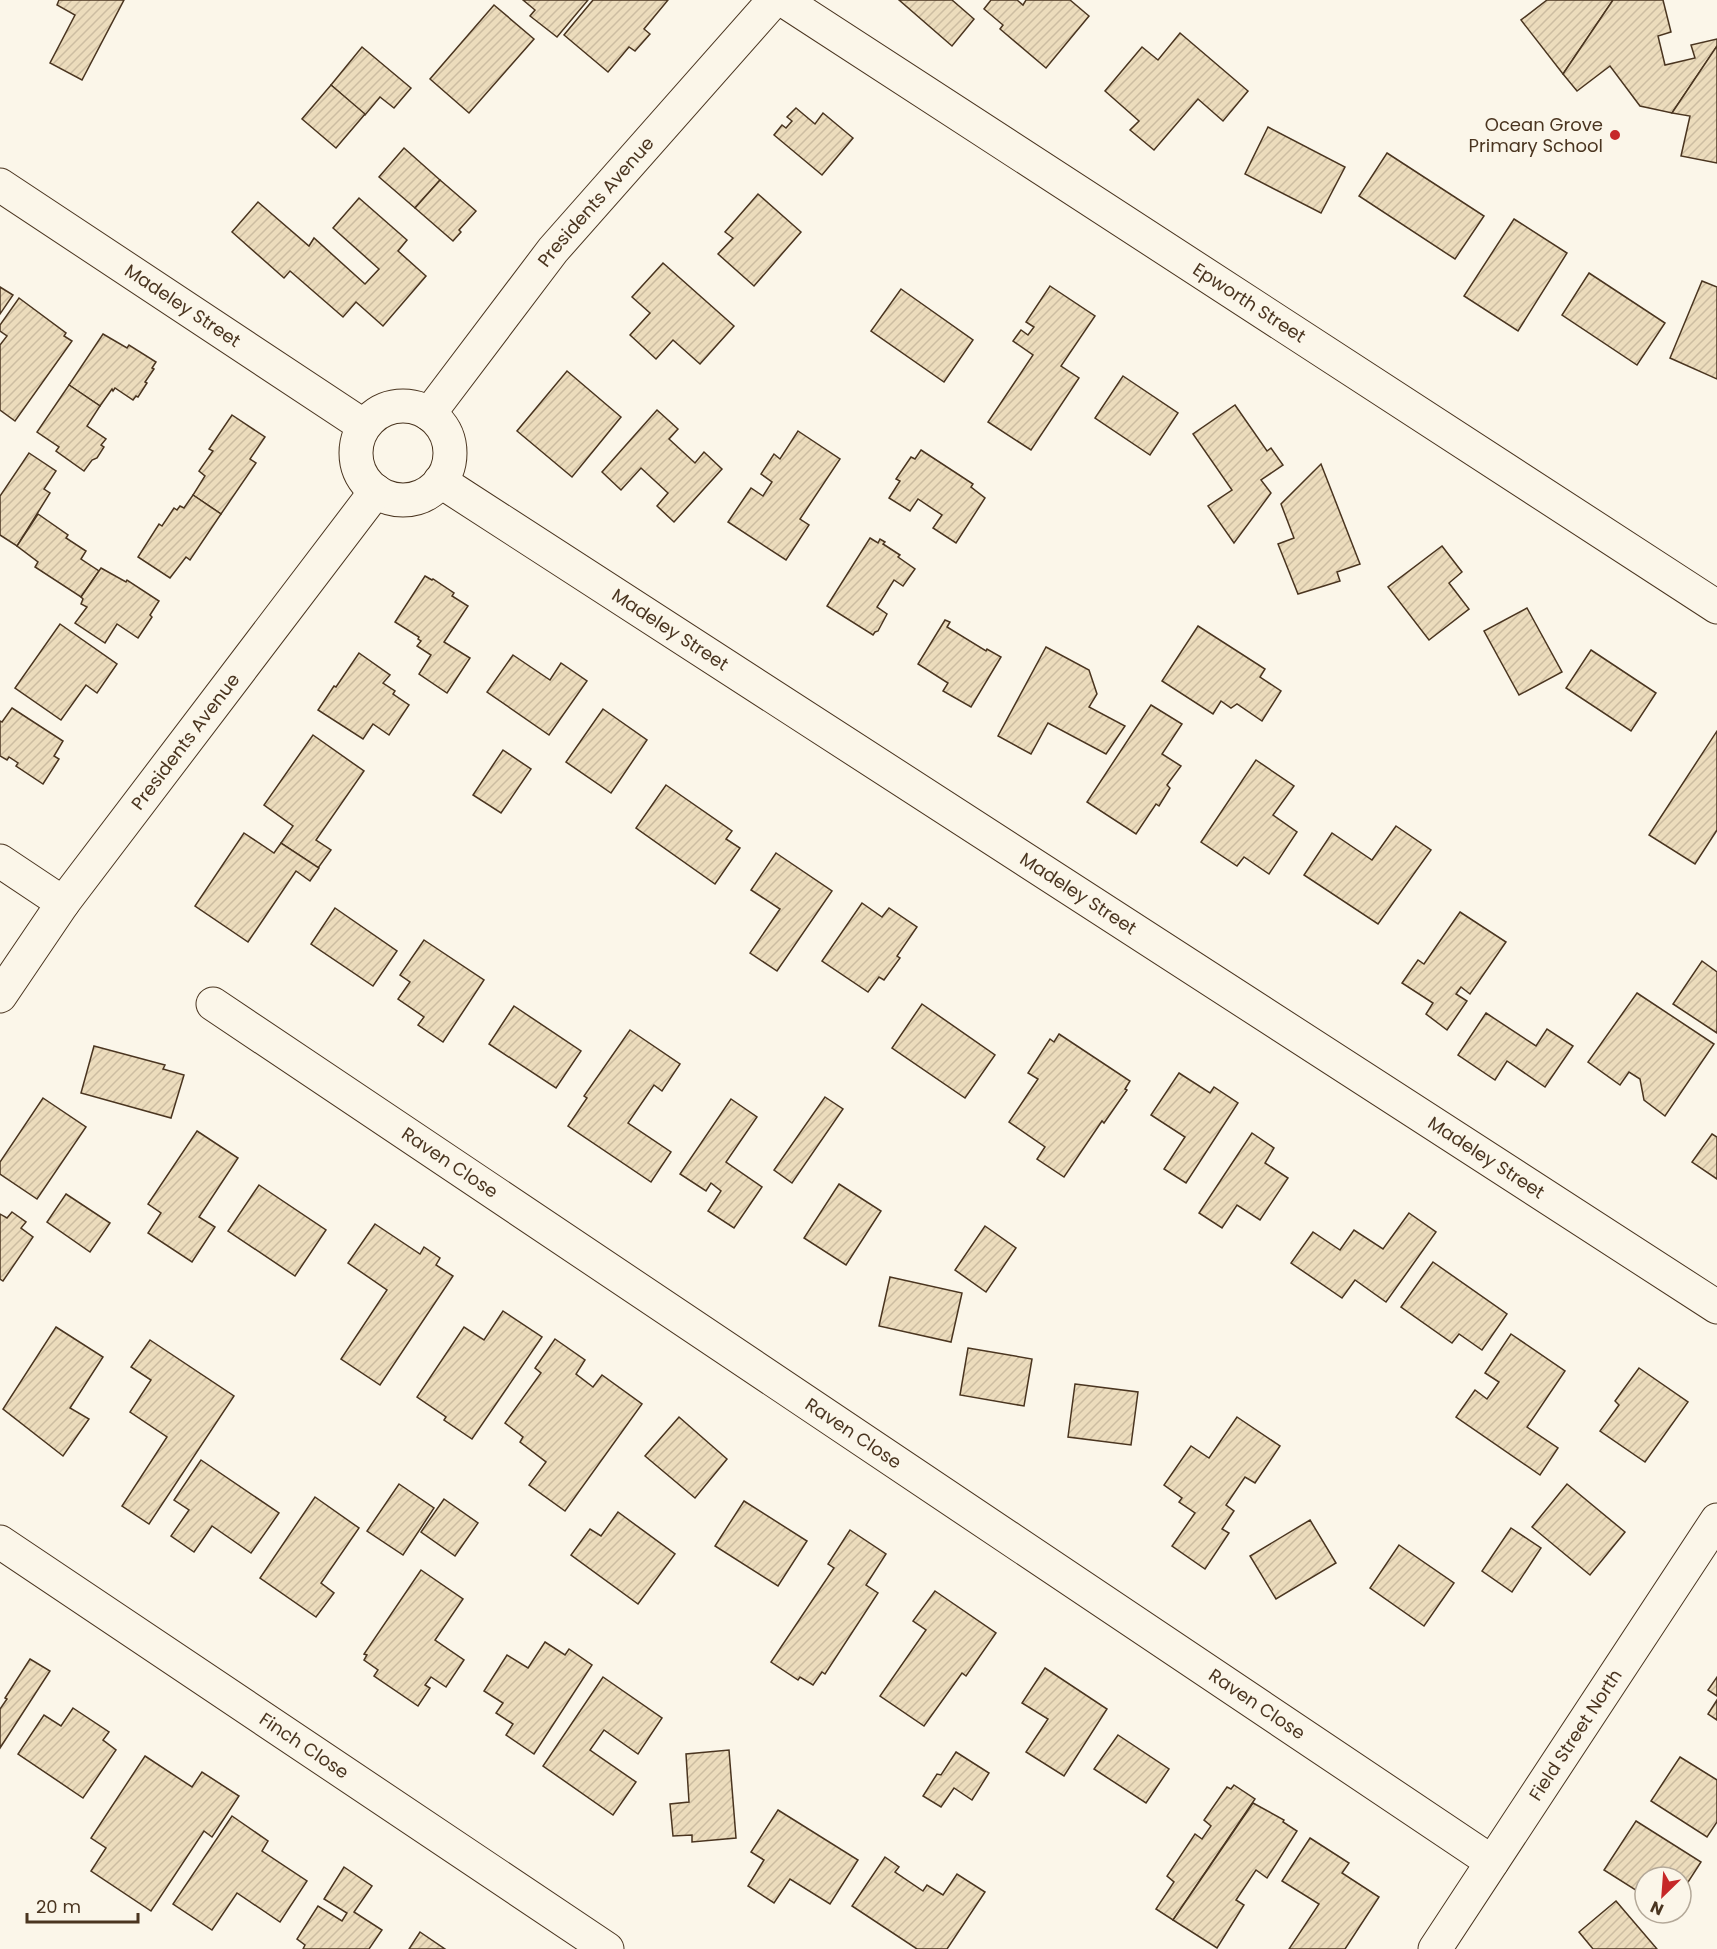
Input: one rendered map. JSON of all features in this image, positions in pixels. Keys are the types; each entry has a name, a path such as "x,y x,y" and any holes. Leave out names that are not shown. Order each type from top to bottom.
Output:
{"street":[{"name":"Presidents Avenue","path":"429,414 553,250 774,0"},
{"name":"Epworth Street","path":"783,0 1717,607"},
{"name":"Madeley Street","path":"0,185 364,426"},
{"path":"393,407 412,407 429,414 443,427 449,445 449,464 440,481 427,494 410,499 392,499 376,491 363,478 357,461 357,443 364,426 377,413 393,407"},
{"name":"Madeley Street","path":"440,481 1717,1307"},
{"name":"Presidents Avenue","path":"0,996 63,903 376,491"},
{"path":"0,861 63,903"},
{"name":"Raven Close","path":"213,1004 1492,1862"},
{"name":"Field Street North","path":"1435,1949 1717,1520"},
{"name":"Finch Close","path":"0,1542 607,1949"}],"building":[{"path":"59,0 124,0 82,80 50,63 75,15 57,5"},
{"path":"523,0 588,0 557,37 530,16 535,10"},
{"path":"593,0 668,0 644,29 650,34 635,51 629,47 608,72 564,35"},
{"path":"899,0 952,0 974,19 952,46"},
{"path":"991,0 1017,0 1023,5 1026,0 1070,0 1089,16 1046,68 1000,29 1003,25 984,9"},
{"path":"1547,0 1613,0 1563,74 1521,20"},
{"path":"1613,0 1663,0 1671,32 1658,36 1665,65 1695,58 1691,45 1717,39 1717,46 1672,113 1640,106 1610,66 1577,91 1563,74"},
{"path":"494,5 534,39 469,113 430,79"},
{"path":"1180,33 1248,91 1223,121 1198,99 1154,150 1130,130 1139,121 1105,91 1142,47 1158,60"},
{"path":"1717,46 1717,163 1681,156 1690,116 1672,113"},
{"path":"362,47 411,88 394,108 380,97 365,115 331,85"},
{"path":"331,85 365,114 336,148 302,119"},
{"path":"796,108 815,124 823,113 853,138 822,175 774,135 782,125 786,128 792,121 787,117"},
{"path":"1268,127 1345,167 1321,213 1245,174"},
{"path":"404,148 440,180 415,208 379,177"},
{"path":"1387,153 1484,216 1455,259 1359,196"},
{"path":"440,180 476,211 459,230 461,232 453,241 415,208"},
{"path":"758,194 801,232 754,286 718,254 733,238 725,232"},
{"path":"359,198 407,240 398,251 426,276 383,326 356,302 343,317 290,271 284,278 232,232 258,202 309,246 314,238 365,284 379,269 333,228"},
{"path":"1514,219 1567,253 1518,331 1464,296"},
{"path":"663,263 734,326 700,364 673,340 656,359 630,335 650,313 632,297"},
{"path":"1589,273 1665,323 1637,365 1562,315"},
{"path":"1702,281 1717,287 1717,379 1670,358"},
{"path":"1050,286 1095,316 1061,366 1079,378 1031,450 988,422 1033,355 1013,341 1021,330 1028,335 1034,327 1026,322"},
{"path":"0,287 13,295 0,314"},
{"path":"901,289 973,340 944,382 871,331"},
{"path":"19,298 66,333 64,336 72,341 15,421 0,410 0,345 7,336 0,331 0,325"},
{"path":"103,334 127,348 129,345 156,362 145,382 147,383 138,397 136,396 133,400 115,388 100,406 69,385"},
{"path":"567,371 621,417 572,477 517,431"},
{"path":"1123,376 1178,413 1150,455 1095,418"},
{"path":"69,385 100,406 87,426 106,439 101,445 104,447 97,458 92,460 84,471 56,451 59,447 37,432"},
{"path":"1235,405 1267,451 1271,448 1283,465 1261,480 1271,493 1234,543 1208,506 1232,490 1193,434"},
{"path":"657,410 678,429 669,439 695,463 704,452 722,469 674,522 657,506 668,493 641,468 621,490 602,472"},
{"path":"232,415 265,437 250,459 256,463 221,514 193,495 205,476 199,471 213,451 209,449"},
{"path":"798,431 840,459 800,519 809,525 786,560 728,522 751,488 763,496 772,482 761,474 774,454 780,459"},
{"path":"921,450 973,484 971,487 985,498 956,543 933,528 942,515 918,499 910,511 889,498 900,481 896,479 911,457 915,459"},
{"path":"29,453 56,471 44,489 50,493 17,546 0,535 0,496"},
{"path":"1321,464 1360,564 1337,572 1340,581 1298,594 1278,544 1294,538 1281,504"},
{"path":"193,495 221,514 190,560 186,557 170,578 138,557 159,524 162,526 174,508 177,510 180,506 184,508"},
{"path":"38,514 68,535 66,538 86,551 81,559 99,571 81,597 35,567 38,562 17,546"},
{"path":"870,538 878,543 880,539 885,542 883,544 915,569 903,586 894,580 877,607 887,614 878,631 873,635 827,606"},
{"path":"1442,546 1462,572 1449,583 1469,609 1429,640 1388,587"},
{"path":"101,568 126,582 127,580 159,601 150,615 152,617 138,638 117,624 105,643 75,623 87,607 81,604 83,599 81,597"},
{"path":"425,576 454,593 452,596 468,606 444,642 470,658 447,693 419,674 431,655 417,646 421,641 419,637 395,622"},
{"path":"1527,608 1562,672 1519,695 1484,631"},
{"path":"945,620 950,622 947,627 986,651 987,649 1001,657 971,707 943,691 948,683 918,664"},
{"path":"60,624 117,664 97,693 86,685 61,720 15,688"},
{"path":"1198,626 1265,669 1260,677 1281,691 1262,721 1237,704 1231,708 1221,701 1213,714 1162,681"},
{"path":"1046,647 1089,670 1097,694 1089,707 1125,726 1106,754 1048,723 1031,754 998,736"},
{"path":"1591,650 1656,693 1631,731 1566,688"},
{"path":"359,653 390,675 383,683 395,691 393,694 409,705 389,735 373,724 363,739 318,710"},
{"path":"513,655 550,680 561,663 587,681 549,735 487,692"},
{"path":"1151,705 1182,724 1162,754 1181,766 1167,785 1170,788 1159,806 1156,804 1136,834 1087,802"},
{"path":"12,708 63,741 54,756 59,759 43,784 16,766 18,763 9,757 7,760 0,756 0,721 2,722"},
{"path":"603,709 647,740 611,793 566,762"},
{"path":"1717,731 1717,830 1695,864 1649,835"},
{"path":"313,735 364,771 316,840 331,850 318,868 281,843 293,826 264,805"},
{"path":"503,750 531,769 501,813 473,795"},
{"path":"1256,760 1294,786 1273,815 1297,832 1269,874 1244,857 1237,866 1201,842"},
{"path":"666,785 732,831 726,839 740,848 715,884 636,828"},
{"path":"1396,826 1431,850 1378,924 1304,875 1332,833 1372,860"},
{"path":"244,833 274,853 281,843 319,868 310,881 296,871 248,942 195,906"},
{"path":"776,853 832,891 777,971 750,953 780,909 751,890"},
{"path":"862,903 882,917 889,908 917,927 897,956 900,958 884,980 879,977 868,992 822,961"},
{"path":"335,908 397,951 373,986 311,944"},
{"path":"1460,912 1506,942 1470,994 1461,987 1456,994 1467,1001 1447,1030 1426,1014 1433,1003 1402,983 1418,960 1424,964"},
{"path":"424,940 484,980 443,1042 418,1025 424,1017 398,999 410,982 400,975"},
{"path":"1702,961 1717,972 1717,1033 1673,1004"},
{"path":"1637,993 1714,1044 1665,1116 1644,1100 1640,1079 1629,1072 1620,1085 1588,1062"},
{"path":"922,1004 995,1055 965,1098 892,1048"},
{"path":"514,1006 581,1051 556,1088 489,1044"},
{"path":"1486,1013 1536,1046 1547,1029 1573,1046 1545,1087 1507,1061 1495,1080 1458,1055"},
{"path":"630,1030 680,1064 662,1091 654,1085 628,1123 671,1152 651,1182 568,1126 587,1098 584,1096"},
{"path":"1059,1034 1130,1081 1125,1089 1127,1090 1104,1123 1102,1121 1064,1177 1037,1159 1045,1147 1009,1122 1038,1079 1028,1073 1050,1039 1054,1042"},
{"path":"94,1046 165,1065 163,1069 184,1075 171,1118 81,1093"},
{"path":"1179,1073 1210,1093 1214,1087 1238,1103 1186,1183 1164,1169 1185,1137 1151,1115"},
{"path":"825,1097 843,1109 792,1183 774,1170"},
{"path":"43,1098 86,1127 37,1199 0,1174 0,1162"},
{"path":"731,1099 757,1117 726,1162 762,1187 734,1228 708,1211 721,1191 711,1183 706,1191 680,1174"},
{"path":"197,1131 238,1158 199,1217 215,1227 192,1262 148,1233 161,1213 148,1204"},
{"path":"1252,1133 1274,1148 1265,1163 1288,1178 1260,1220 1237,1205 1222,1228 1199,1213"},
{"path":"1712,1134 1717,1137 1717,1179 1692,1162"},
{"path":"839,1184 881,1211 846,1265 804,1238"},
{"path":"259,1185 326,1230 295,1276 228,1231"},
{"path":"66,1194 110,1223 90,1252 47,1222"},
{"path":"12,1212 26,1222 21,1228 33,1237 3,1281 0,1279 0,1214 7,1218"},
{"path":"1409,1213 1436,1232 1386,1302 1355,1280 1342,1298 1291,1263 1313,1232 1340,1250 1354,1230 1383,1249"},
{"path":"375,1224 420,1254 424,1247 440,1258 436,1265 453,1276 380,1385 341,1359 387,1290 348,1263"},
{"path":"985,1226 1016,1248 986,1292 955,1270"},
{"path":"1433,1262 1507,1314 1482,1350 1459,1334 1452,1343 1401,1307"},
{"path":"890,1277 962,1293 951,1342 879,1326"},
{"path":"503,1311 542,1337 472,1439 444,1420 446,1417 417,1397 464,1327 484,1340"},
{"path":"56,1327 103,1357 70,1408 89,1419 63,1456 3,1409"},
{"path":"1511,1334 1565,1371 1527,1427 1558,1448 1540,1475 1456,1417 1475,1390 1487,1399 1499,1382 1485,1373"},
{"path":"555,1339 585,1360 576,1374 593,1387 602,1375 642,1404 565,1511 529,1485 546,1462 520,1442 523,1437 505,1423 541,1373 535,1368"},
{"path":"150,1340 234,1396 149,1524 122,1506 167,1437 130,1412 151,1380 131,1367"},
{"path":"968,1348 1032,1359 1024,1406 960,1395"},
{"path":"1639,1368 1688,1402 1645,1462 1600,1431 1619,1405 1615,1401"},
{"path":"1075,1384 1138,1392 1131,1445 1068,1437"},
{"path":"679,1417 727,1459 695,1498 645,1456"},
{"path":"1237,1417 1280,1446 1255,1483 1245,1477 1226,1505 1234,1511 1222,1529 1229,1533 1205,1569 1172,1546 1195,1513 1179,1502 1182,1498 1164,1485 1191,1446 1209,1458"},
{"path":"201,1460 279,1513 251,1553 212,1526 194,1552 171,1536 189,1510 174,1500"},
{"path":"399,1484 434,1508 403,1555 367,1531"},
{"path":"1567,1484 1625,1532 1590,1575 1532,1527"},
{"path":"315,1497 359,1528 321,1583 334,1593 316,1617 260,1578"},
{"path":"444,1499 478,1523 455,1556 421,1532"},
{"path":"744,1501 807,1541 778,1586 715,1546"},
{"path":"618,1512 675,1554 638,1604 571,1555 590,1529 601,1536"},
{"path":"1310,1520 1336,1563 1276,1599 1250,1556"},
{"path":"1511,1528 1541,1548 1512,1592 1482,1571"},
{"path":"850,1530 886,1554 866,1585 878,1593 825,1674 822,1672 813,1685 800,1677 798,1680 771,1662 834,1568 828,1564"},
{"path":"1399,1545 1454,1583 1424,1626 1370,1588"},
{"path":"421,1570 463,1599 435,1640 464,1660 446,1687 431,1677 425,1685 430,1688 418,1706 374,1676 378,1670 364,1660 367,1655 364,1654"},
{"path":"935,1591 996,1633 966,1676 962,1673 924,1726 880,1696 926,1630 913,1621"},
{"path":"545,1642 565,1655 569,1649 592,1665 534,1754 506,1735 513,1724 496,1713 503,1703 484,1691 507,1655 528,1668"},
{"path":"30,1659 50,1671 0,1748 0,1709"},
{"path":"1045,1668 1107,1709 1064,1776 1026,1752 1048,1719 1022,1703"},
{"path":"603,1677 662,1718 638,1754 604,1730 590,1750 636,1782 613,1815 543,1766"},
{"path":"1717,1677 1717,1696 1708,1690"},
{"path":"1717,1700 1717,1720 1708,1714"},
{"path":"73,1708 109,1732 103,1740 116,1750 83,1798 18,1754 44,1715 61,1726"},
{"path":"1118,1735 1169,1769 1146,1803 1094,1769"},
{"path":"729,1750 736,1838 692,1842 692,1835 673,1836 670,1804 689,1802 686,1754"},
{"path":"956,1752 989,1773 972,1800 954,1788 941,1807 923,1796 937,1774 941,1775"},
{"path":"145,1756 192,1787 202,1772 239,1796 212,1837 204,1831 151,1911 91,1871 106,1848 91,1838"},
{"path":"1680,1757 1717,1780 1717,1822 1707,1837 1651,1801"},
{"path":"1234,1785 1255,1799 1173,1920 1156,1909 1174,1882 1167,1876 1195,1834 1202,1839 1211,1826 1204,1820 1227,1787 1231,1789"},
{"path":"1253,1803 1284,1820 1283,1822 1297,1831 1267,1878 1256,1870 1236,1900 1244,1905 1217,1948 1173,1920"},
{"path":"778,1810 858,1860 830,1904 790,1879 774,1903 748,1886 764,1860 751,1852"},
{"path":"232,1816 268,1841 262,1851 307,1881 280,1922 237,1893 212,1930 173,1904"},
{"path":"1636,1821 1701,1862 1693,1874 1693,1865 1633,1865 1633,1888 1604,1870"},
{"path":"1310,1838 1349,1863 1342,1873 1379,1897 1345,1949 1289,1949 1319,1904 1282,1881"},
{"path":"885,1857 899,1867 895,1872 923,1891 927,1885 943,1895 957,1874 985,1892 947,1949 917,1949 852,1906"},
{"path":"344,1867 372,1886 354,1912 382,1930 369,1949 303,1949 305,1945 297,1939 318,1906 342,1921 347,1913 324,1899"},
{"path":"1616,1901 1633,1921 1633,1925 1636,1925 1657,1949 1593,1949 1579,1932"},
{"path":"420,1932 445,1949 409,1949"}],"place":[{"name":"Ocean Grove Primary School","path":"1615,135"}]}
